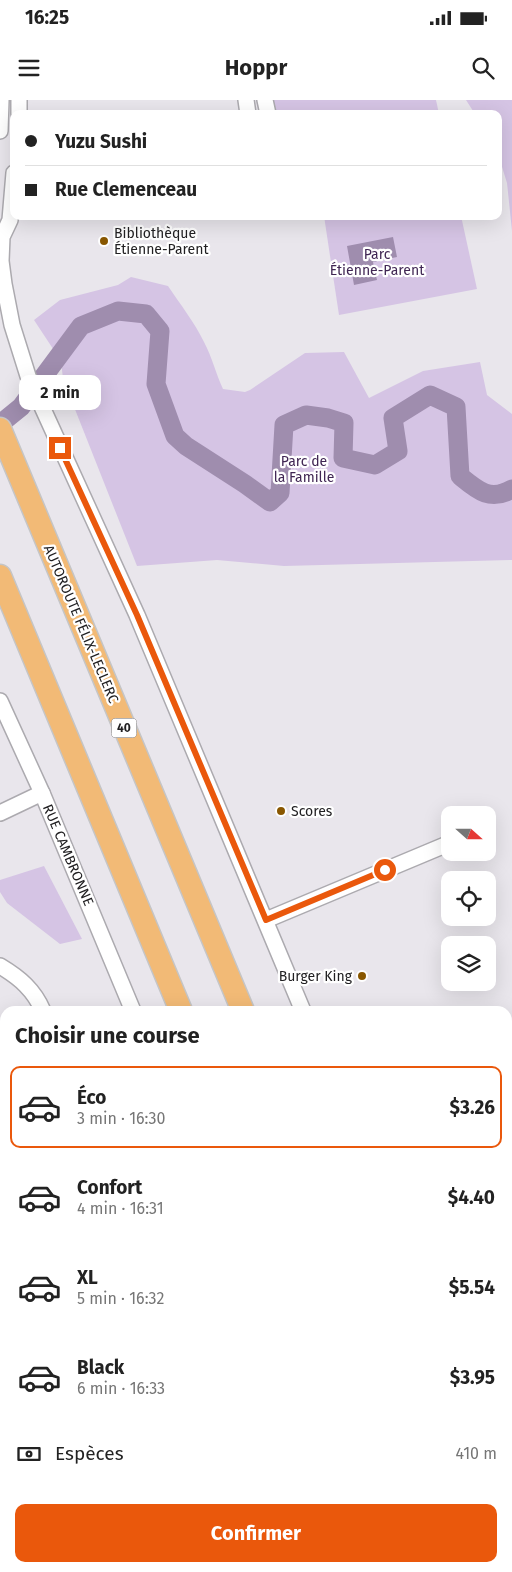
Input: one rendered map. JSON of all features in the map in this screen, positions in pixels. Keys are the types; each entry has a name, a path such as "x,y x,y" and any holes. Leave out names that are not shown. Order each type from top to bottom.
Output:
{"highway":[{"name":"AUTOROUTE FÉLIX-LECLERC","path":"3,437 241,1006"},
{"path":"0,576 179,1006"}],"street":[{"path":"0,131 1,100"},
{"path":"10,220 1,235 1,261 12,325 28,376 137,615 301,1006"},
{"name":"RUE CAMBRONNE","path":"0,701 42,793 131,1006"},
{"path":"0,812 42,793"},
{"path":"266,920 441,847"},
{"path":"0,966 29,987 41,1006"}],"green space":[{"path":"265,100 436,100 438,110 267,110"},
{"path":"466,100 512,100 512,231 507,183 502,167 502,110 472,110"},
{"name":"Parc Étienne-Parent","path":"325,220 462,220 477,289 339,315"},
{"name":"Parc de la Famille","path":"131,277 168,286 200,335 223,389 245,392 250,390 305,353 344,352 369,398 423,371 480,362 487,395 512,414 512,560 284,566 217,560 137,566 63,379 61,361 34,320 60,300 118,285"},
{"path":"44,866 82,939 60,944 7,903 0,892 0,880"}],"shaded area":[{"path":"393,237 397,257 373,262 377,280 354,285 347,246"}],"waterway":[{"path":"0,424 21,407 81,326 118,311 146,314 160,331 156,384 175,436 186,446 270,502 280,493 284,425 306,415 328,418 344,423 343,458 375,465 398,451 393,418 430,395 456,407 460,476 484,493 497,494 512,489"}],"place":[{"name":"Bibliothèque Étienne-Parent","path":"104,241"},
{"name":"Scores","path":"281,811"},
{"name":"Burger King","path":"362,976"}],"route":[{"path":"60,448 137,615 266,920 385,870"}]}
